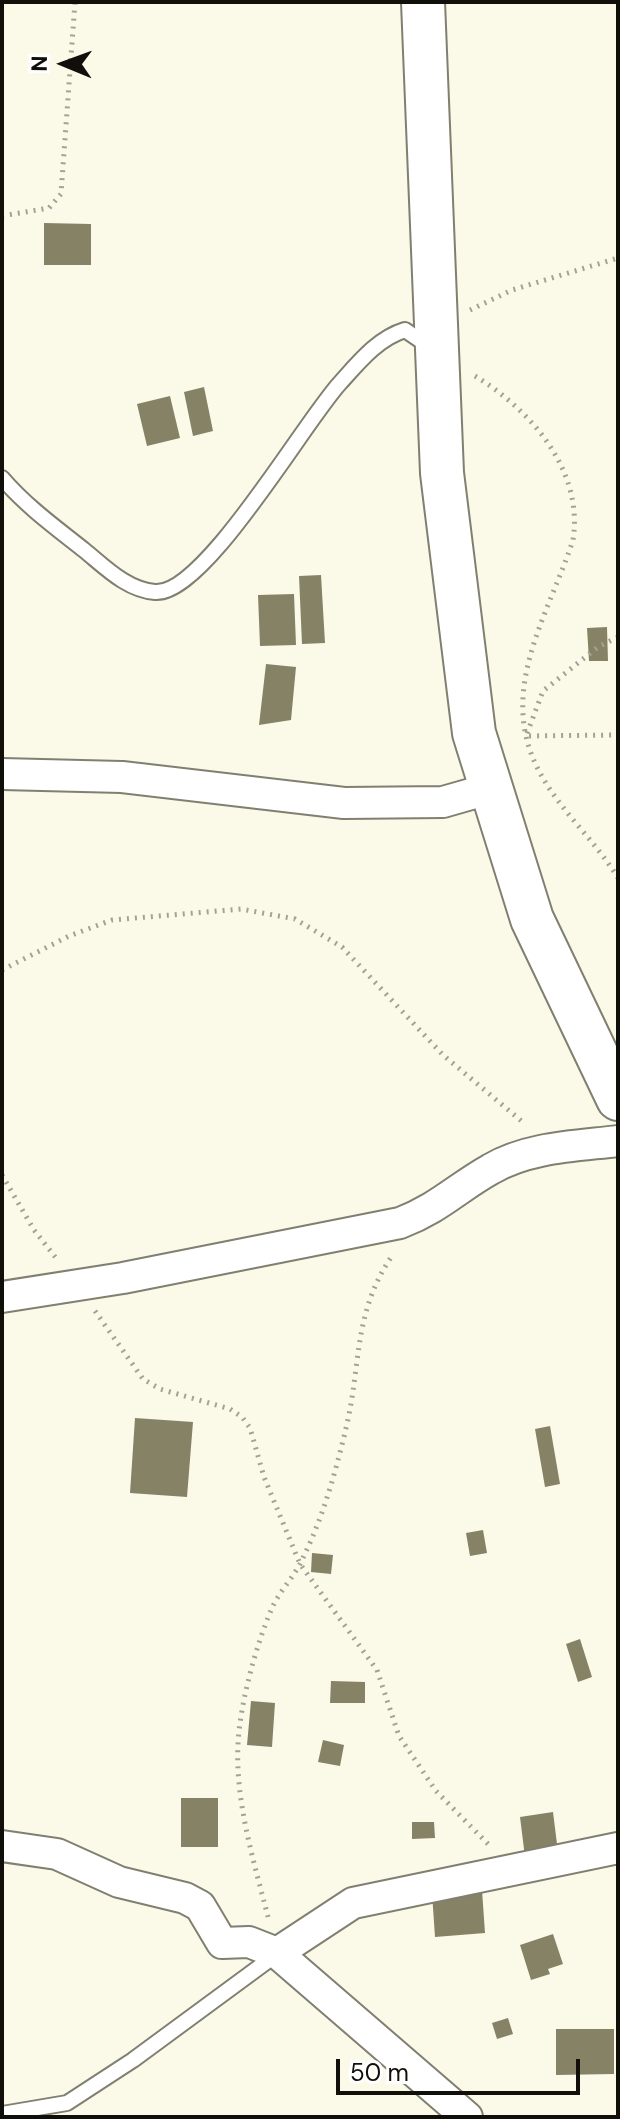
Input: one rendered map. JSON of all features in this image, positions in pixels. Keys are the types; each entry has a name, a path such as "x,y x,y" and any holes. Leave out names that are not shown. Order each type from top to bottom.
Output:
{"main road":[{"path":"423,2 442,473 474,733 532,919 618,1099"}],"street":[{"path":"2,774 122,777 344,803 443,802 492,788"},
{"path":"2,1297 400,1223 432,1211 490,1169 554,1149 618,1141"},
{"path":"2,1846 57,1854 119,1882 185,1898 200,1906 222,1943 249,1942 277,1953 467,2117"},
{"path":"277,1953 353,1903 618,1848"}],"lane":[{"path":"2,478 20,500 132,587 157,593 176,589 237,527 317,408 363,358 391,335 405,330 416,335 435,352"},
{"path":"2,2114 67,2103 133,2060 277,1953"}],"path":[{"path":"2,216 49,208 61,194 75,2"},
{"path":"618,258 512,290 471,310 435,352 487,383 528,418 559,456 576,521 573,540 525,669 526,736 538,769 618,878"},
{"path":"526,736 543,691 598,647 618,637"},
{"path":"526,736 618,735"},
{"path":"2,970 69,936 112,920 241,909 295,919 342,947 443,1055 554,1149"},
{"path":"2,1175 34,1230 143,1379 160,1389 230,1409 242,1417 250,1428 264,1477 300,1564 377,1670 399,1736 436,1791 514,1870"},
{"path":"277,1953 251,1850 238,1745 242,1712 272,1608 300,1564 325,1507 348,1420 360,1325 376,1279 399,1245 432,1211"}],"building":[{"path":"44,223 91,224 91,265 44,265"},
{"path":"204,387 213,431 193,436 184,392"},
{"path":"170,396 180,438 147,446 137,404"},
{"path":"321,575 325,643 302,644 299,576"},
{"path":"294,594 296,645 260,646 258,595"},
{"path":"607,627 608,661 589,661 587,628"},
{"path":"266,664 296,667 291,720 259,725"},
{"path":"135,1418 193,1422 187,1497 130,1493"},
{"path":"550,1426 560,1484 545,1487 535,1429"},
{"path":"483,1530 487,1553 470,1556 466,1533"},
{"path":"312,1553 333,1555 331,1574 311,1572"},
{"path":"580,1639 592,1677 578,1682 566,1644"},
{"path":"331,1681 365,1682 365,1703 330,1703"},
{"path":"251,1701 275,1703 272,1747 247,1745"},
{"path":"323,1740 344,1745 340,1766 318,1762"},
{"path":"181,1798 218,1798 218,1847 181,1847"},
{"path":"553,1812 558,1852 525,1857 520,1817"},
{"path":"412,1822 434,1822 435,1838 412,1839"},
{"path":"482,1890 485,1933 435,1937 432,1893"},
{"path":"553,1934 563,1964 548,1969 550,1974 531,1980 520,1945"},
{"path":"508,2018 513,2034 497,2039 492,2023"},
{"path":"556,2029 614,2029 614,2074 556,2075"}]}
